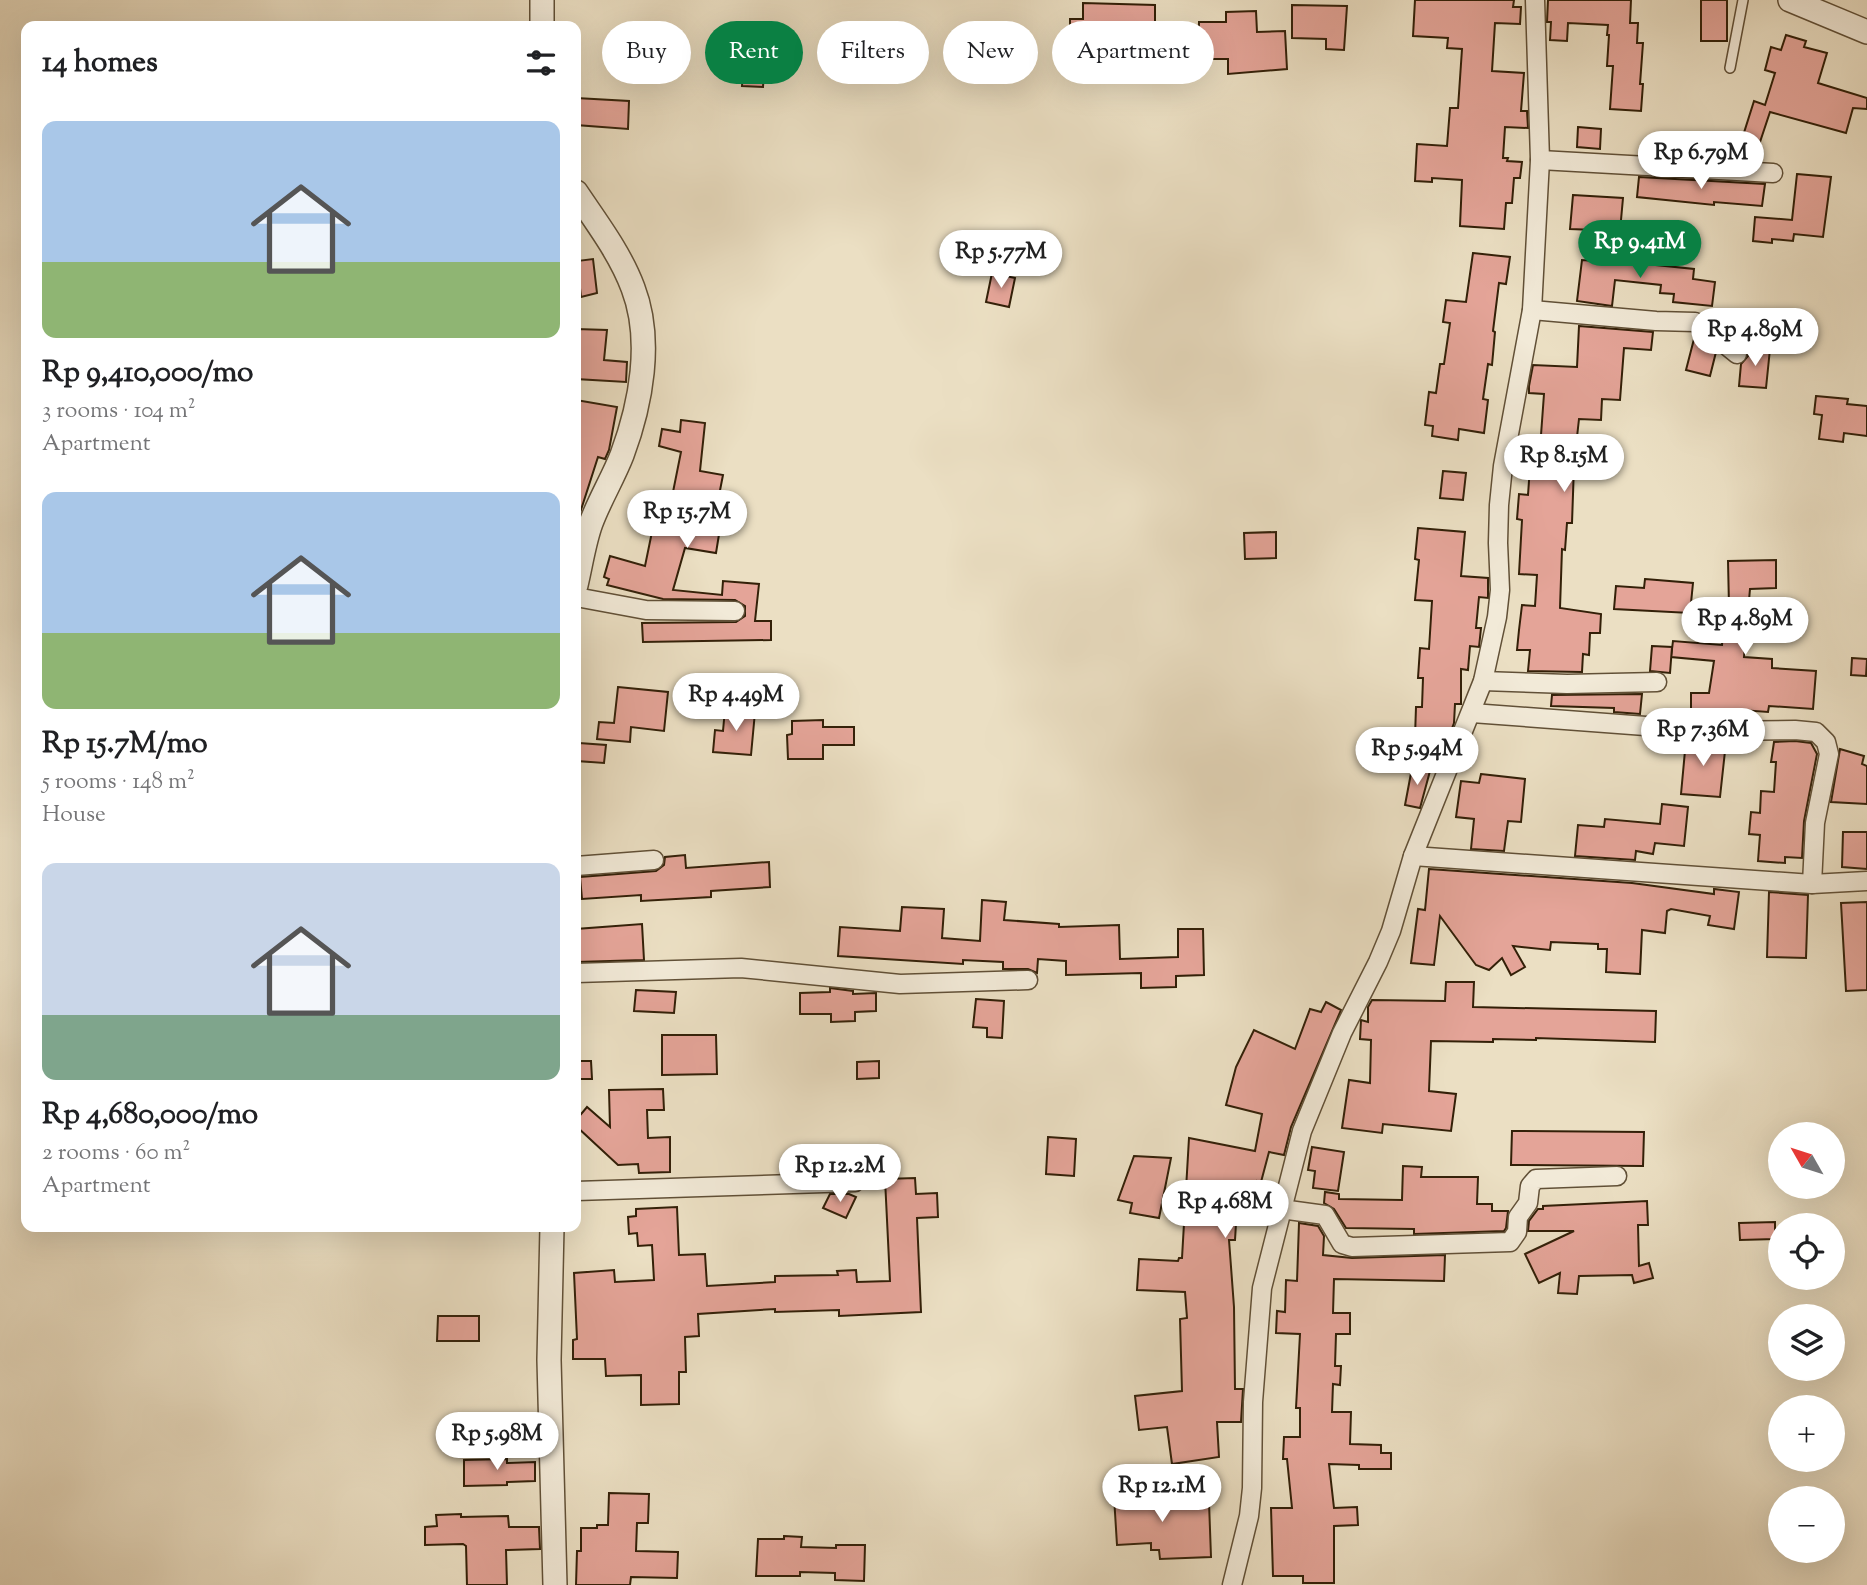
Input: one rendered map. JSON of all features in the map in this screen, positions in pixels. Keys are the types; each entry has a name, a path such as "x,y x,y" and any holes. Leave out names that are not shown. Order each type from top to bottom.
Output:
{"street":[{"path":"542,0 542,21"},
{"path":"1232,1585 1247,1527 1252,1488 1253,1402 1262,1288 1302,1131 1342,1033 1391,931 1413,856 1483,681 1497,617 1503,466 1532,310 1540,160 1535,0"},
{"path":"1790,0 1867,32"},
{"path":"1540,160 1773,173"},
{"path":"581,200 626,271 634,289 641,318 643,345 639,394 631,427 591,523 581,564"},
{"path":"1532,310 1695,322 1738,354"},
{"path":"581,598 646,610 735,611"},
{"path":"1483,681 1567,684 1657,682"},
{"path":"1472,713 1712,731 1816,732 1826,742 1829,754 1815,823 1812,884"},
{"path":"1413,856 1812,884 1867,881"},
{"path":"581,866 654,860"},
{"path":"581,973 741,968 900,984 1028,980"},
{"path":"1281,1209 1325,1215 1342,1244 1352,1247 1510,1241 1517,1232 1518,1217 1528,1203 1530,1186 1536,1179 1617,1176"},
{"path":"581,1191 855,1182"},
{"path":"552,1232 549,1360 555,1585"}],"lane":[{"path":"1730,68 1743,0"}],"building":[{"path":"1415,0 1514,0 1513,7 1521,7 1520,24 1495,23 1492,71 1524,73 1521,111 1527,111 1528,128 1505,127 1503,158 1508,158 1507,161 1522,162 1520,178 1514,178 1512,203 1506,203 1504,229 1460,226 1462,180 1432,178 1432,182 1415,181 1417,144 1447,146 1450,108 1458,108 1462,49 1447,48 1448,38 1413,36"},
{"path":"1548,0 1631,0 1630,23 1638,23 1637,43 1643,43 1641,111 1610,109 1613,66 1607,66 1608,25 1568,23 1567,41 1550,40"},
{"path":"1701,0 1727,0 1727,41 1701,41"},
{"path":"1083,3 1155,5 1155,21 1070,21 1083,19"},
{"path":"1292,5 1347,6 1344,50 1326,49 1326,39 1292,38"},
{"path":"1256,11 1257,32 1285,31 1287,69 1228,74 1228,59 1214,59 1214,22 1226,22 1226,12"},
{"path":"1786,35 1806,41 1804,47 1827,53 1818,83 1867,98 1867,109 1853,108 1846,133 1770,112 1759,145 1742,139 1754,101 1765,105 1775,73 1765,70 1771,47 1781,50"},
{"path":"742,84 763,84 763,87"},
{"path":"581,98 629,101 628,129 581,125"},
{"path":"1578,127 1601,129 1600,149 1577,147"},
{"path":"1797,174 1831,177 1823,237 1794,234 1793,241 1753,241 1755,217 1792,220"},
{"path":"1639,177 1765,184 1762,206 1714,202 1714,205 1637,197"},
{"path":"1573,195 1623,198 1620,231 1570,229"},
{"path":"1608,250 1638,253 1637,263 1694,269 1693,279 1715,282 1712,306 1673,302 1674,294 1660,293 1661,285 1615,280 1612,306 1577,301 1582,260 1607,262"},
{"path":"1473,253 1510,257 1506,284 1499,283 1492,365 1488,364 1483,399 1488,400 1484,433 1459,429 1458,440 1432,436 1433,426 1425,425 1429,392 1436,393 1440,364 1444,364 1450,323 1443,322 1446,300 1466,302"},
{"path":"593,259 597,293 581,297 581,260"},
{"path":"992,273 1015,278 1009,307 986,302"},
{"path":"1579,326 1653,332 1651,350 1624,348 1620,400 1602,399 1601,420 1579,419 1575,437 1572,523 1567,523 1565,550 1562,549 1560,608 1601,614 1600,633 1590,633 1589,655 1583,654 1582,672 1528,671 1530,650 1517,650 1522,605 1535,606 1537,575 1519,574 1522,520 1517,519 1519,494 1528,495 1530,467 1552,468 1555,435 1541,435 1544,394 1529,393 1529,386 1533,365 1577,367"},
{"path":"581,329 607,330 604,360 627,362 626,382 581,379"},
{"path":"1694,339 1703,341 1716,352 1710,376 1686,370"},
{"path":"1746,347 1770,349 1766,388 1739,386 1741,364 1748,356"},
{"path":"1816,396 1848,399 1847,404 1867,406 1867,436 1844,433 1843,442 1819,439 1822,415 1814,414"},
{"path":"581,401 617,407 609,450 605,459 598,457 581,510"},
{"path":"681,420 705,423 700,471 723,475 714,521 721,522 716,553 685,548 673,590 722,595 723,581 759,584 755,621 771,621 771,640 643,642 642,623 736,622 745,616 745,606 735,600 663,599 607,585 609,579 604,577 610,556 645,566 653,527 640,525 643,508 669,512 681,452 659,446 662,429 680,432"},
{"path":"1443,471 1466,473 1463,500 1440,498"},
{"path":"1418,528 1465,532 1461,576 1488,578 1488,598 1479,597 1476,628 1481,628 1479,647 1470,646 1468,670 1461,669 1461,704 1455,704 1454,723 1448,739 1415,737 1416,707 1422,707 1423,678 1418,678 1420,648 1429,649 1432,601 1415,600 1419,560 1415,559"},
{"path":"1276,532 1276,558 1245,559 1244,533"},
{"path":"1776,560 1776,588 1750,589 1744,657 1772,659 1772,668 1816,671 1813,709 1769,706 1768,712 1728,709 1728,719 1691,718 1691,693 1709,693 1714,661 1671,657 1673,641 1722,645 1725,606 1729,606 1728,561"},
{"path":"1645,579 1693,583 1690,613 1614,609 1616,586 1644,588"},
{"path":"1652,646 1672,647 1670,673 1650,671"},
{"path":"1852,658 1867,659 1866,676 1851,675"},
{"path":"618,687 668,692 664,731 631,727 630,742 597,739 599,722 614,723"},
{"path":"1642,694 1640,714 1614,712 1614,708 1551,706 1552,695"},
{"path":"725,709 755,712 751,755 713,752 715,730 723,731"},
{"path":"823,720 823,727 854,727 854,745 823,745 823,759 788,759 787,735 792,734 792,721"},
{"path":"1686,740 1726,742 1720,797 1681,794"},
{"path":"1774,742 1811,743 1817,754 1804,821 1802,858 1785,857 1785,863 1758,861 1760,835 1749,834 1751,812 1760,813 1761,791 1774,792 1776,762 1771,762"},
{"path":"581,743 606,745 604,763 581,761"},
{"path":"1840,749 1864,756 1862,764 1867,766 1867,804 1831,802"},
{"path":"1412,768 1430,771 1420,808 1405,805"},
{"path":"1481,774 1525,779 1521,822 1508,821 1504,851 1471,849 1474,819 1456,817 1461,781 1479,783"},
{"path":"1662,804 1688,807 1684,846 1655,843 1653,854 1636,851 1635,860 1575,856 1578,825 1604,827 1605,819 1660,824"},
{"path":"1843,832 1867,832 1867,869 1842,867"},
{"path":"685,855 686,868 769,862 770,887 711,891 711,897 641,901 641,895 582,899 581,877 656,871 664,865 665,857"},
{"path":"1429,869 1632,883 1714,894 1714,889 1739,892 1734,929 1708,925 1710,916 1671,909 1667,911 1665,933 1642,930 1640,974 1606,972 1607,949 1598,949 1598,944 1551,942 1550,950 1513,946 1525,967 1511,975 1502,958 1489,970 1476,965 1440,916 1434,965 1411,963 1418,909 1425,910"},
{"path":"1769,892 1808,895 1806,958 1767,957"},
{"path":"982,900 1006,902 1004,920 1059,924 1059,927 1119,925 1120,959 1178,957 1178,929 1203,929 1204,975 1176,976 1176,987 1141,988 1141,973 1066,975 1066,961 1038,959 1037,973 1028,969 1003,969 1003,962 963,960 963,964 838,956 840,927 900,931 902,907 944,909 942,938 980,941"},
{"path":"1867,902 1867,990 1846,991 1841,903"},
{"path":"642,924 644,960 581,962 581,929"},
{"path":"1446,982 1474,982 1473,1007 1656,1011 1655,1042 1536,1038 1493,1039 1493,1042 1431,1041 1429,1091 1456,1094 1451,1131 1383,1124 1382,1133 1342,1128 1349,1080 1370,1083 1371,1040 1360,1039 1361,1020 1368,1022 1368,1007 1372,1000 1445,1001"},
{"path":"830,988 853,991 853,994 876,993 876,1011 855,1012 855,1021 831,1022 831,1014 800,1014 800,993 830,992"},
{"path":"636,990 676,992 674,1013 634,1011"},
{"path":"976,999 1004,1001 1002,1038 987,1037 987,1028 973,1027"},
{"path":"1326,1002 1341,1010 1291,1127 1284,1155 1269,1152 1261,1182 1257,1181 1252,1210 1237,1207 1235,1240 1229,1240 1234,1307 1235,1389 1243,1389 1241,1422 1217,1422 1219,1457 1172,1464 1167,1427 1139,1430 1135,1396 1182,1391 1180,1319 1187,1318 1185,1292 1137,1290 1139,1259 1178,1261 1182,1258 1189,1138 1255,1151 1262,1114 1226,1105 1236,1067 1254,1030 1295,1049 1310,1009 1321,1012"},
{"path":"662,1035 716,1035 717,1074 662,1075"},
{"path":"581,1061 591,1061 592,1079 581,1079"},
{"path":"879,1061 879,1078 857,1079 857,1062"},
{"path":"663,1089 664,1110 647,1110 648,1138 670,1137 670,1172 639,1173 638,1164 618,1165 581,1131 581,1114 587,1107 610,1127 609,1090"},
{"path":"1512,1131 1644,1132 1643,1166 1511,1165"},
{"path":"1048,1137 1076,1139 1074,1176 1046,1174"},
{"path":"1312,1147 1344,1152 1338,1191 1313,1188 1315,1171 1308,1170"},
{"path":"1134,1156 1171,1158 1159,1218 1130,1213 1132,1203 1118,1200"},
{"path":"1403,1166 1422,1167 1421,1177 1478,1177 1477,1204 1492,1204 1492,1211 1508,1211 1506,1228 1504,1231 1414,1234 1414,1229 1346,1228 1334,1209 1324,1203 1325,1192 1339,1194 1339,1199 1402,1200"},
{"path":"915,1178 916,1194 937,1193 938,1217 917,1218 921,1312 839,1316 839,1310 775,1312 775,1309 698,1314 699,1336 685,1337 686,1372 679,1372 679,1404 641,1405 641,1375 606,1376 605,1359 573,1359 573,1340 577,1339 574,1273 614,1270 615,1282 654,1280 652,1245 638,1246 637,1233 629,1234 628,1217 636,1216 636,1209 677,1207 679,1255 705,1254 707,1286 775,1282 775,1276 838,1275 837,1271 856,1270 857,1282 890,1281 885,1179"},
{"path":"830,1194 849,1194 856,1197 846,1218 823,1208"},
{"path":"1647,1201 1648,1225 1638,1225 1639,1266 1649,1263 1653,1278 1634,1283 1632,1275 1579,1276 1577,1294 1558,1293 1560,1273 1539,1283 1525,1254 1574,1231 1528,1231 1529,1221 1538,1209 1543,1209 1543,1206"},
{"path":"1768,1222 1768,1239 1740,1240 1739,1223"},
{"path":"1299,1223 1318,1226 1324,1236 1323,1255 1352,1258 1445,1255 1444,1281 1334,1279 1333,1313 1350,1313 1350,1334 1336,1334 1335,1366 1341,1366 1340,1385 1333,1384 1332,1412 1351,1412 1350,1444 1381,1445 1381,1453 1391,1453 1391,1469 1359,1469 1359,1465 1329,1464 1334,1508 1357,1507 1358,1525 1334,1526 1334,1583 1303,1583 1303,1576 1273,1576 1271,1508 1292,1508 1287,1459 1283,1459 1284,1437 1300,1437 1300,1408 1296,1408 1300,1334 1276,1333 1277,1311 1285,1312 1286,1280 1297,1281"},
{"path":"438,1316 479,1316 479,1341 437,1341"},
{"path":"507,1459 507,1463 535,1462 535,1481 464,1486 464,1460"},
{"path":"1137,1479 1138,1505 1209,1502 1211,1557 1160,1559 1159,1550 1151,1550 1151,1543 1117,1545 1113,1480"},
{"path":"609,1493 649,1494 648,1523 637,1523 636,1551 678,1552 677,1578 631,1577 630,1585 576,1585 581,1528 608,1525"},
{"path":"461,1514 461,1517 508,1516 509,1527 539,1527 540,1549 506,1550 507,1585 467,1585 466,1546 425,1545 425,1527 437,1526 436,1515"},
{"path":"784,1536 802,1537 801,1547 865,1545 864,1581 835,1580 835,1573 800,1572 800,1576 756,1576 758,1539 784,1539"}]}
